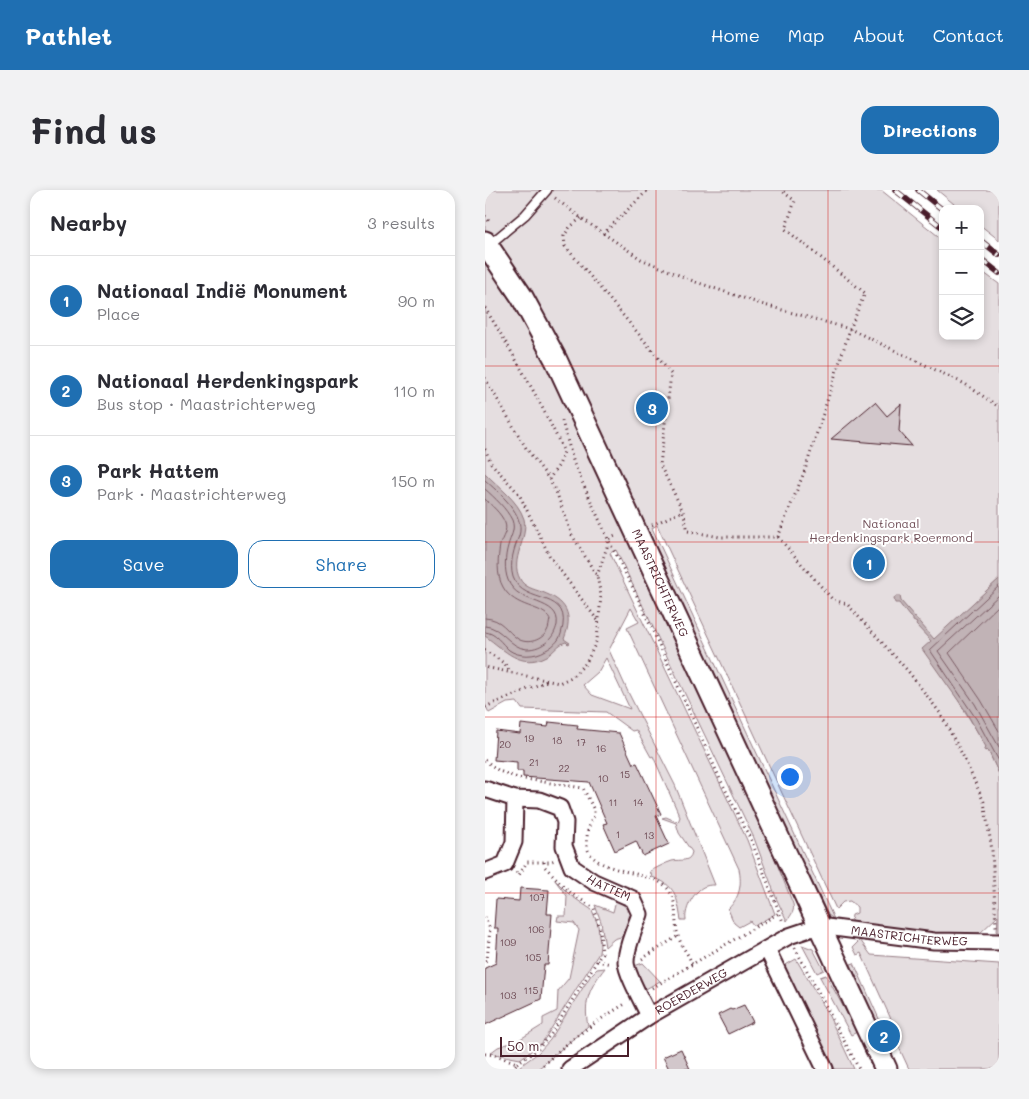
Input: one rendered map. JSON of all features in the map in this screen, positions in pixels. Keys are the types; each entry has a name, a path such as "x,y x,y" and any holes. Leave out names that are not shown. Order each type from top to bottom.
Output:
{"main road":[{"name":"MAASTRICHTERWEG","path":"487,244 522,297 557,360 886,1069"}],"street":[{"path":"485,789 515,799 539,800 560,808 565,822 564,846 566,853"},
{"path":"485,872 505,864 515,842 515,799"},
{"name":"HATTEM","path":"566,853 572,867 594,882 633,899 640,914 631,939 626,963 649,1016"},
{"name":"ROERDERWEG","path":"570,1069 649,1016 789,936 819,926"},
{"name":"MAASTRICHTERWEG","path":"819,926 934,941 997,942"},
{"path":"767,950 825,1069"}],"lane":[{"path":"487,244 525,215 547,191"}],"path":[{"path":"603,234 648,190"},
{"path":"778,537 805,470 850,328 865,293 785,229 795,202 781,190"},
{"path":"547,191 603,234 641,259 693,281 761,304 850,328 965,384 999,407"},
{"path":"485,216 489,221"},
{"path":"581,218 563,236 565,246 671,374 660,465 683,511 688,531 720,537 778,537 833,600 847,604 908,671 939,713 963,756 983,802 992,850 997,942"},
{"path":"485,308 549,418 564,452"},
{"path":"485,378 526,448 549,479 557,494 572,535 597,576 601,596 597,640 586,663 572,677 559,683 485,667"},
{"path":"560,415 574,464 721,781 752,842 789,936 859,1069"},
{"path":"549,479 559,465 568,441"},
{"path":"485,449 491,463 519,494 550,557 599,622"},
{"path":"485,650 505,664 511,674"},
{"path":"485,707 547,681"},
{"path":"485,760 499,771 518,778 583,788 595,816 590,822 586,842 587,850 597,860 614,868 659,882 667,887 674,899 679,940 692,965"},
{"path":"505,864 519,875 527,862 544,862 558,859 566,853"},
{"path":"512,1069 517,1063 537,1050 551,1034 602,953 600,929 594,908 572,894 545,867 544,862"},
{"path":"540,1069 549,1059 581,1034 639,996 779,914"},
{"path":"485,919 490,929 487,960 485,961"},
{"path":"485,1054 495,1055 517,1063"}],"green space":[{"name":"Nationaal Herdenkingspark Roermond","path":"485,190 881,190 939,237 939,340 984,340 984,273 999,284 999,579 943,632 957,698 987,748 986,751 988,750 999,774 999,934 997,931 998,916 978,935 914,931 851,922 852,915 857,913 857,907 850,901 843,902 836,909 657,525 652,528 834,919 828,915 809,875 629,542 767,839 793,904 793,911 787,921 777,900 754,838 616,550 610,553 747,840 775,914 754,926 750,921 739,927 734,923 728,909 738,895 739,869 627,628 639,622 631,608 609,650 675,785 715,885 708,885 694,895 687,910 686,920 681,920 676,898 671,888 652,877 650,871 672,861 685,860 689,858 692,852 679,833 676,823 662,818 666,817 678,822 680,817 653,756 651,757 636,730 632,731 606,712 522,709 517,702 507,703 489,713 485,704","holes":["606,658 630,709 592,695 583,685 598,672"]},
{"path":"937,190 999,190 999,240 984,228 984,205 955,205"},
{"path":"554,879 570,895 592,910 598,925 599,953 542,1043 520,1059 490,1053 498,1047 517,1041 543,1025 543,1018 557,1011 558,991 569,978 579,930 574,923 557,921 558,916 566,916 567,896"},
{"path":"616,900 627,911 627,925 624,936 614,939 605,947 601,922 595,905 613,912"},
{"path":"860,940 871,955 999,964 999,1069 909,1069 891,1030 895,1028 861,953 857,955 853,947"},
{"path":"802,945 813,949 824,970 817,973"},
{"path":"796,959 826,1010 854,1069 835,1069 784,966"},
{"path":"643,963 660,981 644,990 634,966"},
{"path":"854,963 880,1021 874,1024 851,964"},
{"path":"605,968 589,995 586,1009 588,1026 538,1069 516,1069 538,1053 550,1040 591,975 597,969"},
{"path":"826,975 857,1032 851,1035 820,977"}],"water":[{"path":"485,473 512,500 524,519 524,534 517,564 517,572 520,579 526,586 557,600 566,609 568,616 564,639 570,643 563,643 547,656 537,660 521,660 513,657 485,636"},
{"path":"999,579 999,774 988,750 985,751 986,747 965,710 922,649 931,641 899,603 895,603 894,599 896,596 900,596 901,601 934,639"}],"building":[{"path":"875,402 887,416 901,404 899,431 912,446 831,439"},
{"path":"549,722 578,725 577,729 619,733 633,764 637,763 661,814 656,816 669,844 643,856 636,841 615,851 603,824 607,823 589,782 523,777 523,771 517,771 517,762 494,760 496,731 520,734 521,724 548,727"},
{"path":"520,888 549,890 547,914 552,914 548,965 544,965 541,999 485,1025 485,968 496,963 498,928 494,928 496,899 519,901"},
{"path":"744,1005 753,1022 728,1034 718,1015"},
{"path":"681,1049 690,1069 669,1069 663,1057"}],"railway":[{"path":"895,190 939,225"},
{"path":"918,190 939,207"},
{"path":"984,243 999,255"},
{"path":"984,261 999,273"}],"place":[{"name":"Park Hattem","path":"652,408"},
{"name":"Nationaal Indië Monument","path":"869,563"},
{"name":"Nationaal Herdenkingspark","path":"884,1036"}]}
